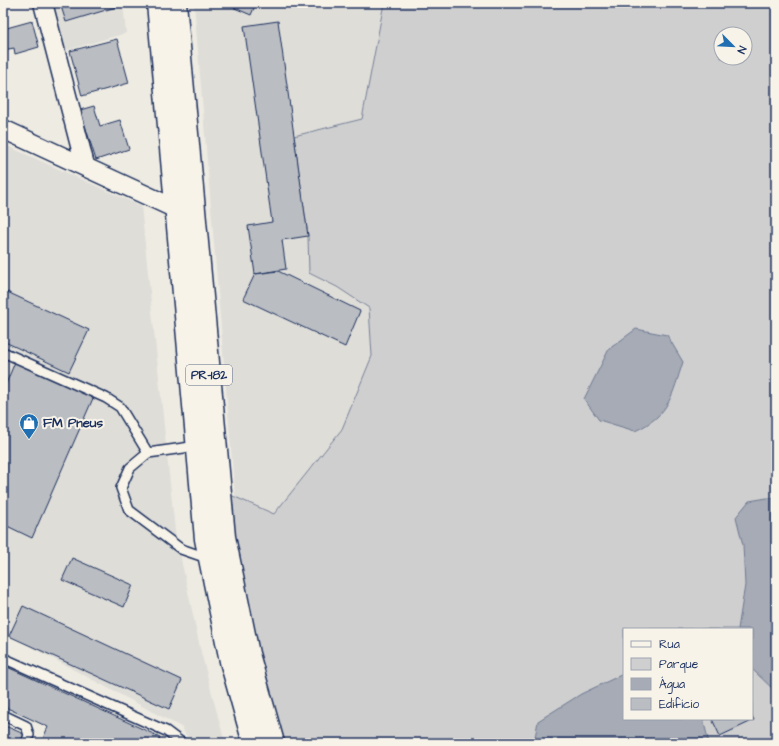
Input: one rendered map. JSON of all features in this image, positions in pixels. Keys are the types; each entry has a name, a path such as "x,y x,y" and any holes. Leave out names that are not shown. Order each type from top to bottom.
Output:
{"main road":[{"name":"PR-182","path":"158,3 206,539 231,661 254,743"},
{"name":"PR-182","path":"175,3 224,536 248,654 273,743"}],"street":[{"path":"43,3 85,166"},
{"path":"3,129 176,209"}],"lane":[{"path":"3,352 106,398 120,407 148,453"},
{"path":"198,446 148,453 130,468 121,488 129,510 181,549 210,559"},
{"path":"3,658 166,731 182,743"},
{"path":"3,715 26,726 29,735 26,743"}],"shaded area":[{"path":"51,3 123,3 126,33 64,51"},
{"path":"194,3 384,3 362,119 294,136 308,236 309,273 337,287 369,308 372,356 342,429 274,514 235,497"},
{"path":"3,144 141,206 175,531 201,652 225,743 191,743 181,727 3,632"}],"green space":[{"path":"384,3 776,3 776,743 278,743 256,656 226,493 274,514 342,429 372,356 369,308 337,287 309,273 308,236 294,136 362,119"}],"water":[{"path":"636,329 667,335 683,362 672,394 663,411 647,425 635,431 599,420 584,399 609,349"},
{"path":"776,498 776,692 753,670 753,628 738,628 745,585 743,545 736,517 749,501"},
{"path":"623,675 623,720 703,720 709,743 534,743 538,721 581,694"}],"building":[{"path":"60,3 114,3 116,7 66,22"},
{"path":"223,3 256,3 251,15"},
{"path":"32,21 39,47 15,54 14,48 3,50 3,29"},
{"path":"278,21 308,236 282,240 286,269 255,274 248,226 272,222 244,26"},
{"path":"117,39 129,83 82,96 70,51"},
{"path":"94,106 100,126 120,120 129,149 96,160 80,110"},
{"path":"278,271 360,311 345,347 243,299 255,274"},
{"path":"3,290 89,330 69,372 3,341"},
{"path":"15,362 94,396 32,538 3,524 3,391"},
{"path":"72,558 133,585 124,607 62,580"},
{"path":"23,606 182,680 169,709 9,636"},
{"path":"3,665 160,737 157,743 41,743 48,727 3,706"},
{"path":"753,718 754,720 720,736 712,720 753,720"},
{"path":"3,725 24,734 20,743 3,743"}],"place":[{"name":"FM Pneus","path":"29,440"}]}
